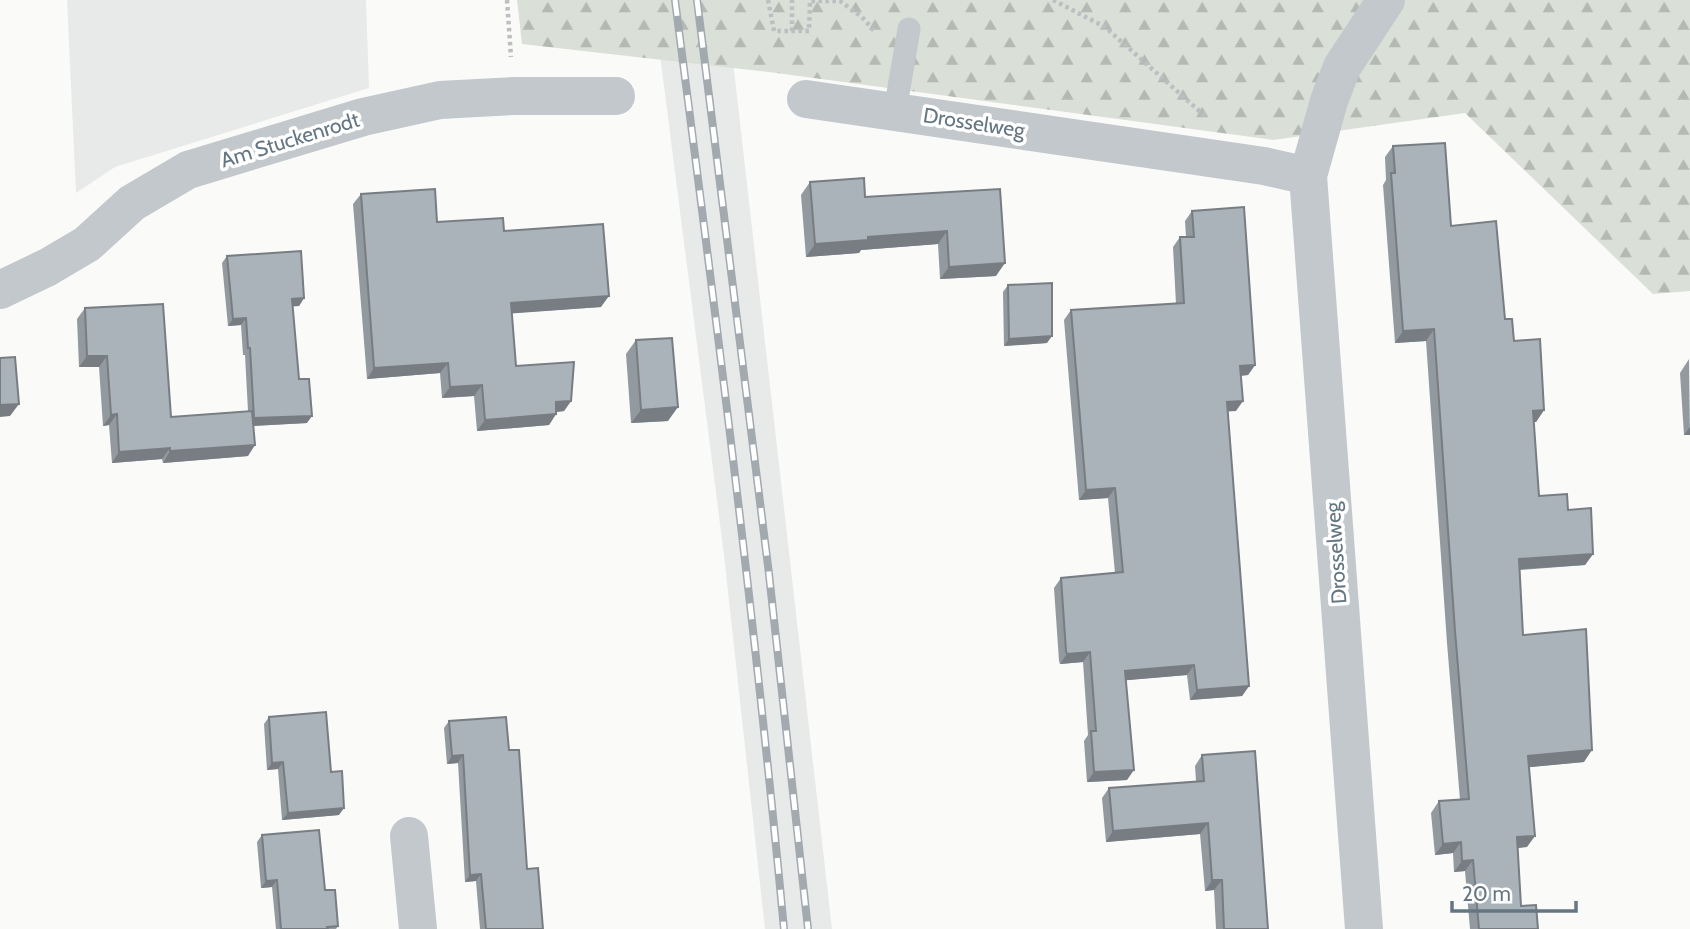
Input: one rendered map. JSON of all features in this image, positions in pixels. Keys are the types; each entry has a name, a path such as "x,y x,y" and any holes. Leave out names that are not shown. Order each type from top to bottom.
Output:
{"street":[{"name":"Drosselweg","path":"1364,929 1308,176 1329,101 1342,67 1386,0"},
{"name":"Am Stuckenrodt","path":"0,290 48,267 87,244 132,203 183,172 363,117 440,100 514,96 616,96"},
{"name":"Drosselweg","path":"806,99 1264,166 1308,176"},
{"path":"409,836 418,929"}],"lane":[{"path":"895,111 909,29"}],"path":[{"path":"507,0 514,96"},
{"path":"768,0 774,31 809,31 810,1 840,1 862,17 877,34"},
{"path":"792,0 792,31"},
{"path":"1054,0 1105,27 1213,123"}],"shaded area":[{"path":"67,0 366,0 369,88 115,167 76,193"},
{"path":"653,0 726,0 832,929 765,929 724,555"}],"green space":[{"path":"517,0 1690,0 1690,291 1653,294 1465,113 1273,140 769,72 522,44"}],"building":[{"path":"1445,143 1451,226 1496,221 1505,319 1512,319 1514,341 1540,339 1544,410 1533,411 1539,496 1567,494 1568,510 1591,508 1593,554 1519,559 1523,635 1586,629 1592,750 1528,756 1535,836 1517,837 1521,906 1536,905 1538,929 1479,929 1473,860 1462,861 1461,842 1443,844 1439,801 1469,799 1434,329 1403,331 1391,173 1395,173 1393,146"},
{"path":"864,178 865,197 1000,189 1005,263 949,267 947,231 815,244 810,182"},
{"path":"435,189 437,222 503,218 504,231 603,224 609,296 511,303 516,366 574,362 571,401 556,402 556,414 485,420 482,385 450,387 448,363 374,368 361,194"},
{"path":"1244,207 1255,365 1240,366 1243,401 1227,402 1249,686 1197,690 1194,665 1125,671 1134,770 1094,772 1091,731 1096,731 1090,652 1067,654 1061,578 1123,572 1115,488 1086,490 1071,310 1184,303 1180,237 1194,237 1192,211"},
{"path":"301,251 304,298 292,299 299,379 309,379 312,416 254,418 246,318 233,319 227,256"},
{"path":"1052,283 1052,336 1009,339 1008,285"},
{"path":"163,304 171,417 252,411 255,445 119,452 117,414 111,415 107,356 87,356 85,308"},
{"path":"672,338 678,407 641,410 636,340"},
{"path":"15,357 19,404 0,405 0,358"},
{"path":"326,712 331,772 342,771 344,808 288,813 283,762 272,763 269,717"},
{"path":"506,717 509,750 519,750 527,869 538,868 543,929 486,929 481,874 470,875 463,755 452,756 449,721"},
{"path":"1255,751 1268,929 1224,929 1222,880 1212,880 1208,823 1113,831 1109,788 1204,781 1202,755"},
{"path":"319,830 325,890 335,890 338,926 327,927 328,929 281,929 277,880 266,881 262,835"}],"railway":[{"path":"675,0 747,580 784,929"},
{"path":"697,0 769,574 808,929"}]}
